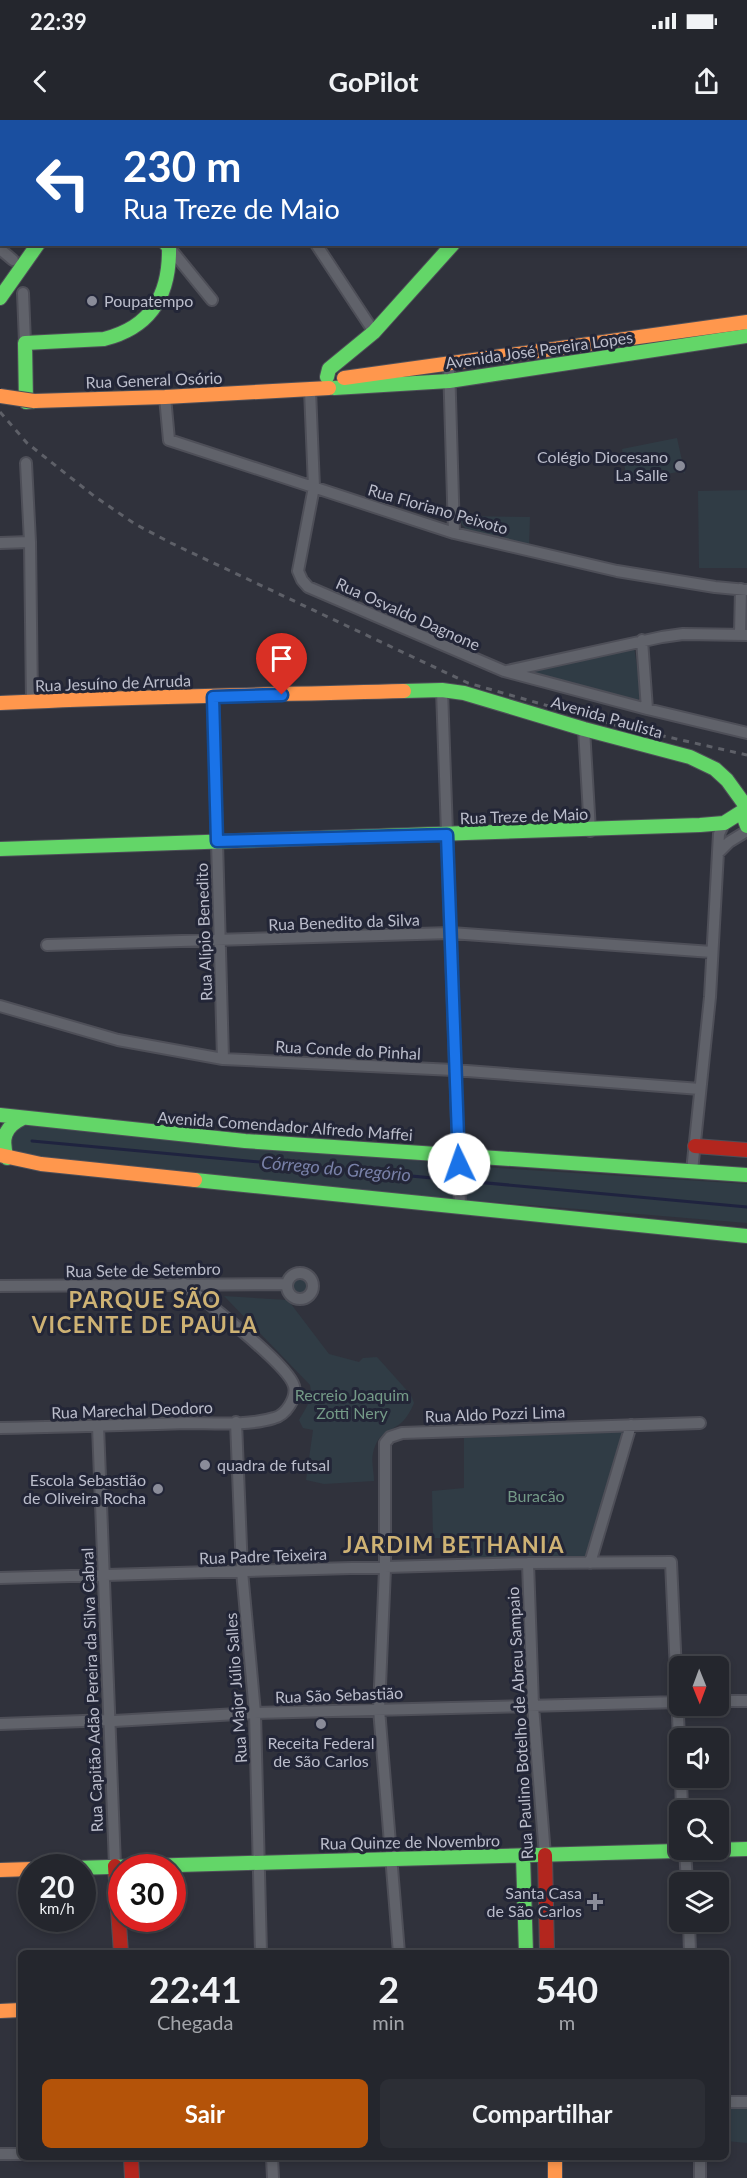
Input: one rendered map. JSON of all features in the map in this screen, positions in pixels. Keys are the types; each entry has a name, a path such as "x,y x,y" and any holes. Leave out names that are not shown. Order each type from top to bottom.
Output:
{"main road":[{"path":"0,298 37,246"},
{"path":"32,401 25,343 104,339 119,335 136,325 152,312 163,292 169,269 168,246"},
{"path":"332,380 343,357 374,332 451,246"},
{"name":"Avenida José Pereira Lopes","path":"310,390 332,380 747,322"},
{"name":"Avenida José Pereira Lopes","path":"332,380 449,381 747,336"},
{"name":"Rua General Osório","path":"0,396 32,401 310,390"},
{"name":"Rua Jesuíno de Arruda","path":"0,703 121,697 213,697 442,690"},
{"name":"Avenida Paulista","path":"442,690 464,693 690,758 715,769 727,780 745,807 743,818 747,829"},
{"name":"Rua Treze de Maio","path":"0,849 590,831 724,823 745,807"},
{"name":"Avenida Comendador Alfredo Maffei","path":"0,1115 245,1141 458,1159 692,1170 747,1175"},
{"path":"23,1118 9,1125 4,1131 3,1157 75,1168 460,1200 747,1236"},
{"path":"695,1146 747,1150"},
{"name":"Rua Quinze de Novembro","path":"729,1849 747,1849"},
{"name":"Rua Quinze de Novembro","path":"186,1864 669,1851"},
{"name":"Rua Paulino Botelho de Abreu Sampaio","path":"544,1855 547,1950"},
{"name":"Rua Paulino Botelho de Abreu Sampaio","path":"523,1856 526,1950"},
{"path":"523,1874 528,1868 535,1867 545,1874"},
{"path":"0,1870 18,1869"},
{"name":"Rua Capitão Adão Pereira da Silva Cabral","path":"120,1932 121,1950"},
{"path":"0,2011 18,2010"},
{"path":"131,2160 132,2178"},
{"path":"555,2160 555,2178"}],"street":[{"path":"168,246 212,300"},
{"path":"317,246 374,332"},
{"path":"0,249 13,260"},
{"path":"23,293 25,343"},
{"path":"449,364 454,533"},
{"path":"310,390 314,487"},
{"name":"Rua Floriano Peixoto","path":"165,397 169,440 454,533 617,571 744,590"},
{"path":"26,463 30,542 32,702"},
{"name":"Rua Osvaldo Dagnone","path":"314,487 298,571 308,587 504,671"},
{"path":"0,543 30,542"},
{"path":"504,671 642,640 683,634 744,635 744,590"},
{"path":"642,640 647,709"},
{"name":"Avenida Paulista","path":"504,671 747,733"},
{"path":"442,690 460,1200"},
{"name":"Rua Alípio Benedito","path":"213,697 223,1059"},
{"path":"584,729 590,831"},
{"path":"692,1170 708,1023 719,834 724,823"},
{"path":"718,853 747,829"},
{"name":"Rua Benedito da Silva","path":"47,945 451,933 712,952"},
{"name":"Rua Conde do Pinhal","path":"0,1005 118,1041 223,1059 454,1070 700,1089"},
{"name":"Rua Marechal Deodoro","path":"0,1428 236,1422 277,1418 289,1406 295,1390 284,1370 184,1284"},
{"name":"Rua Sete de Setembro","path":"0,1286 287,1284"},
{"name":"Rua Major Júlio Salles","path":"236,1422 242,1571 255,1713 261,1950"},
{"name":"Rua Aldo Pozzi Lima","path":"399,1950 379,1709 385,1569 385,1443 390,1437 402,1432 700,1423"},
{"path":"590,1563 631,1425"},
{"name":"Rua Capitão Adão Pereira da Silva Cabral","path":"98,1426 116,1854"},
{"name":"Rua Padre Teixeira","path":"0,1578 385,1569 528,1563 671,1562 676,1656"},
{"name":"Rua Paulino Botelho de Abreu Sampaio","path":"528,1563 533,1706 544,1855"},
{"path":"729,1701 747,1701"},
{"name":"Rua São Sebastião","path":"0,1724 114,1721 255,1713 669,1702"},
{"path":"689,1932 690,1950"},
{"path":"729,2102 747,2102"},
{"path":"0,2154 18,2154"},
{"path":"272,2160 273,2178"},
{"path":"700,2160 700,2178"}],"green space":[{"path":"677,438 685,474 682,471 627,482 622,449"},
{"path":"747,490 747,568 699,568 698,491"},
{"path":"459,516 530,517 529,546 467,530 462,525"},
{"path":"634,646 641,694 638,701 536,676 533,673 536,668"},
{"path":"19,1125 452,1164 453,1198 451,1200 12,1155 9,1131"},
{"path":"466,1166 747,1184 747,1223 469,1200 465,1199 464,1170"},
{"path":"301,1275 309,1278 312,1286 309,1294 301,1297 293,1294 290,1286 293,1278"},
{"name":"Recreio Joaquim Zotti Nery","path":"224,1296 288,1300 329,1354 359,1362 363,1358 377,1357 411,1395 414,1403 407,1416 401,1423 380,1437 375,1446 372,1459 374,1481 324,1484 306,1480 313,1430 303,1428 299,1420 310,1399 310,1385"},
{"name":"Buracão","path":"625,1429 587,1560 466,1561 466,1539 433,1538 432,1491 464,1488 464,1435"},
{"path":"729,2107 747,2107 747,2143 729,2141"}],"waterway":[{"name":"Córrego do Gregório","path":"32,1141 747,1207"}],"railway":[{"path":"0,412 27,443 94,496 135,524 468,683 615,725 747,755"}],"traffic: fast":[{"path":"0,298 37,246"},
{"path":"35,401 26,402 25,343 104,339 121,334 135,326 146,317 162,294 166,280 168,246"},
{"path":"327,377 329,369 374,332 451,246"},
{"path":"334,388 449,381 747,336"},
{"path":"404,691 442,690 464,693 584,729 690,757 715,769 727,780 745,805"},
{"path":"747,803 743,815 747,826"},
{"path":"0,849 700,825 724,823 743,811"},
{"path":"0,1115 245,1141 747,1175"},
{"path":"7,1158 4,1139 12,1125 23,1118"},
{"path":"195,1180 747,1236"},
{"path":"96,1867 747,1849"},
{"path":"523,1856 526,1950"}],"traffic: slow":[{"path":"344,378 747,322"},
{"path":"34,401 329,388"},
{"path":"0,396 34,401"},
{"path":"0,703 404,691"},
{"path":"0,1155 41,1164 195,1180"},
{"path":"0,1870 18,1869"},
{"path":"0,2011 18,2010"},
{"path":"555,2160 555,2178"}],"traffic: jam":[{"path":"695,1146 747,1150"},
{"path":"545,1855 547,1950"},
{"path":"120,1932 121,1950"},
{"path":"131,2160 132,2178"}],"place":[{"name":"Poupatempo","path":"92,301"},
{"name":"Colégio Diocesano La Salle","path":"680,466"},
{"name":"quadra de futsal","path":"205,1465"},
{"name":"Escola Sebastião de Oliveira Rocha","path":"158,1489"},
{"name":"Receita Federal de São Carlos","path":"321,1724"},
{"name":"Santa Casa de São Carlos","path":"595,1902"}],"district":[{"name":"PARQUE SÃO VICENTE DE PAULA","path":"145,1312"},
{"name":"JARDIM BETHANIA","path":"454,1545"}],"route":[{"path":"282,695 213,697 217,841 447,835 459,1164"}]}
